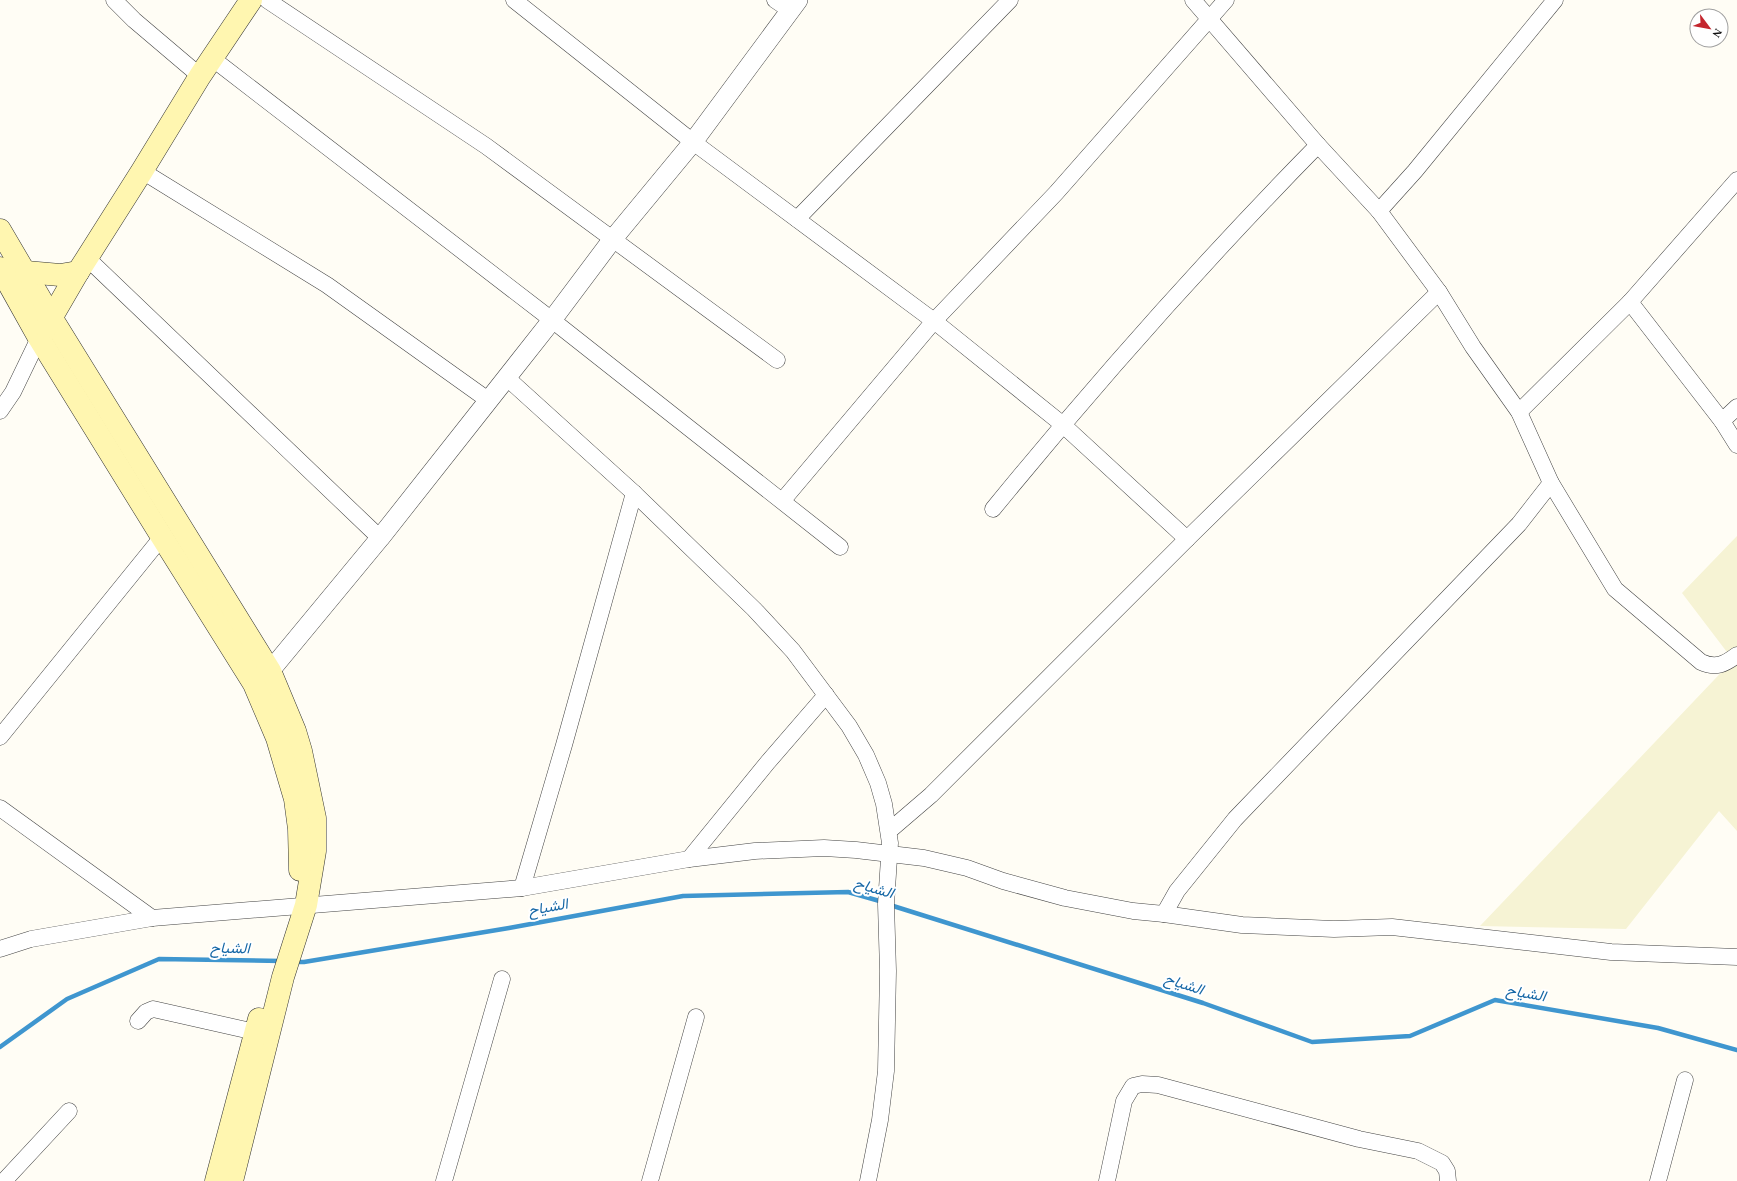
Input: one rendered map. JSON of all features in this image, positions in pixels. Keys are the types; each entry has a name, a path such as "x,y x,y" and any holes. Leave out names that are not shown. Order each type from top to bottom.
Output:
{"main road":[{"path":"39,338 82,265 200,76 213,59 251,0"},
{"path":"0,230 26,272 262,678 277,738 295,799 299,829 299,906 290,930 277,976 232,1181"},
{"path":"26,272 60,275 82,265"},
{"path":"0,268 39,338 162,538 262,678"},
{"path":"216,1181 255,1032 277,976"}],"street":[{"path":"114,0 134,20 200,76"},
{"path":"267,0 486,146 777,360"},
{"path":"514,0 693,142 934,321 1062,424 1188,539"},
{"path":"797,219 1010,0"},
{"path":"1193,0 1318,145 1379,211 1439,292 1473,347 1519,412 1551,483 1615,589 1701,662 1715,666 1726,663 1737,655"},
{"path":"783,500 934,321 1056,193 1209,17 1226,0"},
{"path":"1379,211 1415,171 1555,0"},
{"path":"262,678 380,538 488,400 507,378 612,240 693,142 788,3"},
{"path":"213,59 552,320 783,500 840,547"},
{"path":"993,509 1062,424 1262,202 1318,145"},
{"path":"142,171 327,285 488,400"},
{"path":"1519,412 1630,302 1737,180"},
{"path":"82,265 380,538"},
{"path":"889,831 931,795 1439,292"},
{"path":"1630,302 1722,421 1737,445"},
{"path":"0,411 13,392 39,338"},
{"path":"507,378 634,493 754,609 793,651 826,694 849,726 866,755 878,783 889,831 890,853 886,904 888,971 886,1072 880,1120 868,1181"},
{"path":"1722,421 1737,406"},
{"path":"1164,914 1176,890 1235,819 1518,524 1551,483"},
{"path":"522,888 566,738 634,493"},
{"path":"0,737 162,538"},
{"path":"689,859 826,694"},
{"path":"0,808 152,918"},
{"path":"0,949 31,940 152,918 522,888 689,859 755,851 824,848 890,853 924,858 967,868 1003,881 1065,898 1132,911 1242,925 1334,929 1392,927 1611,952 1737,957"},
{"path":"444,1181 502,979"},
{"path":"138,1021 146,1012 153,1009 255,1032"},
{"path":"650,1181 696,1017"},
{"path":"1658,1181 1685,1080"},
{"path":"1107,1181 1124,1101 1133,1086 1142,1084 1158,1085 1359,1139 1418,1152 1442,1163 1447,1171 1448,1181"},
{"path":"4,1181 69,1111"}],"shaded area":[{"path":"1737,536 1737,831 1719,811 1626,929 1480,926 1733,660 1682,593"}],"waterway":[{"name":"الشياح","path":"294,962 304,962 509,928 683,896 848,892 883,902"},
{"name":"الشياح","path":"890,905 1203,1003 1312,1042 1410,1036 1495,1000 1658,1028 1737,1050"},
{"name":"الشياح","path":"0,1047 67,999 159,959 282,961"}]}
